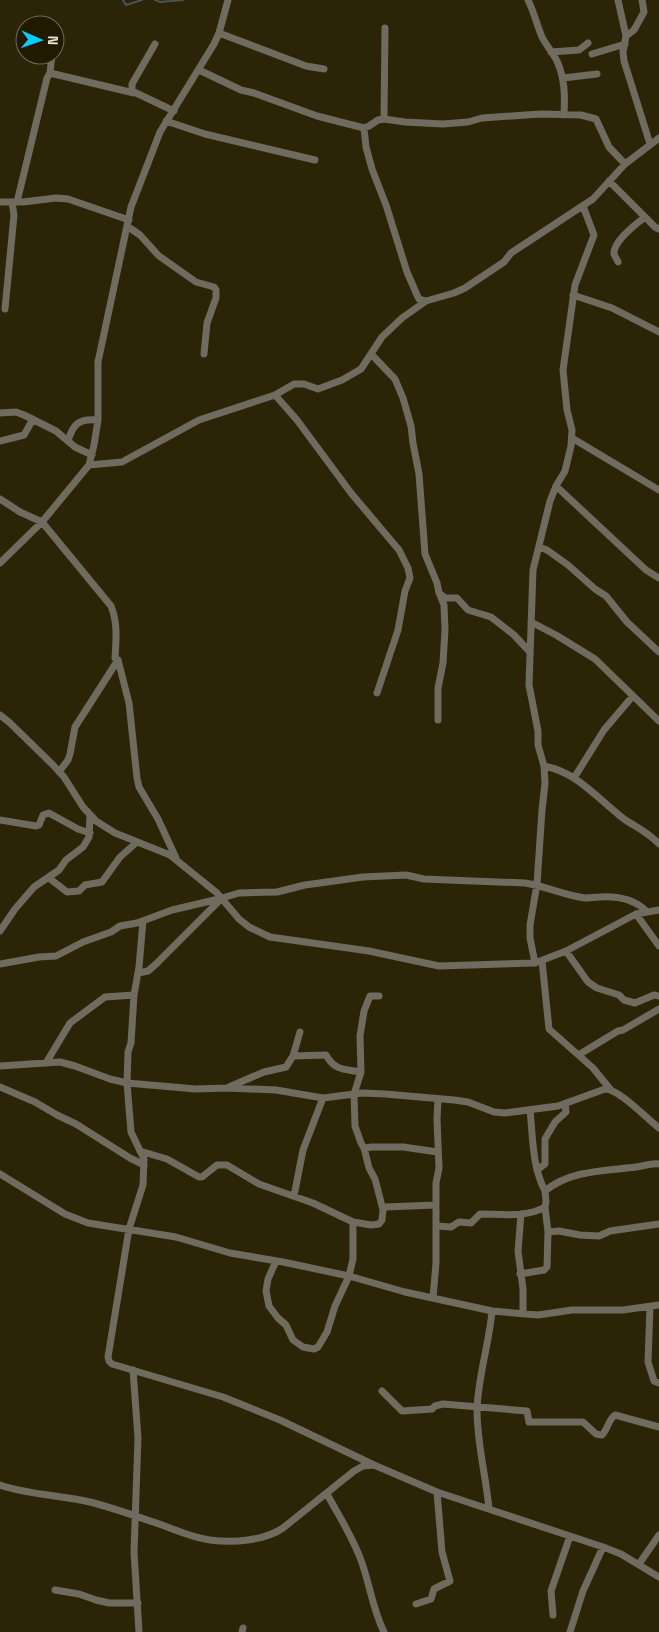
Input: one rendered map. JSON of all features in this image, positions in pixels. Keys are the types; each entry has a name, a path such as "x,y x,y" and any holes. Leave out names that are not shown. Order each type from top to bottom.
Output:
{"street":[{"path":"0,563 42,522 89,465 98,420 98,362 135,194 166,121 199,70 219,33 228,0"},
{"path":"528,0 542,36 556,59 563,78 565,95 564,115"},
{"path":"620,0 625,40 624,61 650,144"},
{"path":"592,54 625,40 634,30 644,12 642,0"},
{"path":"384,119 385,28"},
{"path":"219,33 306,66 324,70"},
{"path":"552,52 563,53 579,50 588,43"},
{"path":"134,93 132,91 132,84 155,44"},
{"path":"5,309 15,202 51,65"},
{"path":"199,70 241,90 317,116 364,128 378,120 384,119 443,124 514,115 581,115 596,119 609,146 625,164"},
{"path":"50,73 134,93 174,111"},
{"path":"563,78 597,74"},
{"path":"166,121 205,134 315,160"},
{"path":"364,128 367,153 407,272 419,299 426,301"},
{"path":"89,465 122,462 199,420 275,395 298,383 318,389 342,380 361,369 382,338 402,318 426,301 464,288 504,262 511,253 593,199 625,164 659,138"},
{"path":"609,181 659,229"},
{"path":"0,202 56,198 68,199 128,223 159,256 201,285 214,287 216,298 206,324 204,354"},
{"path":"583,206 594,235 575,285 563,370 572,438 565,471 556,486 545,517 533,570 529,685 538,731 540,756 544,766 545,783 537,884 530,938 538,962 550,1029 580,1054 610,1089 659,1128"},
{"path":"618,262 614,254 616,246 627,232 645,217"},
{"path":"574,295 612,308 659,332"},
{"path":"371,354 395,379 406,408 419,474 425,554 444,605 445,630 443,663 438,688 438,720"},
{"path":"275,395 297,420 351,493 394,544 404,558 408,568 410,578 405,591 398,630 377,693"},
{"path":"0,412 16,412 34,419 56,431 75,447 92,455"},
{"path":"0,441 24,435 34,419"},
{"path":"68,441 72,428 84,420 98,420"},
{"path":"572,438 659,490"},
{"path":"556,486 646,570 659,578"},
{"path":"0,499 20,512 42,522 111,606 116,628 115,658 118,660 129,703 139,786 158,819 177,860"},
{"path":"539,547 547,550 568,565 595,589 606,596 626,622 659,652"},
{"path":"439,593 445,598 457,598 468,610 491,617 514,635 529,651"},
{"path":"530,622 587,653 659,721"},
{"path":"60,772 68,760 74,740 75,728 118,660"},
{"path":"574,778 604,730 632,696"},
{"path":"0,716 10,723 60,772 96,821 115,833 163,851 177,860 208,884 249,928 276,938 362,950 439,966 538,962 566,951 636,914 659,910"},
{"path":"544,766 557,769 574,778 659,844"},
{"path":"0,820 36,826 39,824 43,814 49,813 78,829 90,833"},
{"path":"0,932 15,909 34,887 59,870 66,860 83,847 90,833 90,815"},
{"path":"49,878 67,892 79,891 85,885 102,882 120,857 137,842"},
{"path":"0,964 56,956 83,942 111,932 120,926 142,921 172,910 239,893 277,892 305,885 371,876 406,875 424,879 537,884 585,898 628,899 637,903 646,911"},
{"path":"138,973 148,971 156,964 222,898"},
{"path":"636,914 659,946"},
{"path":"142,921 127,1083 131,1132 144,1165 143,1185 129,1229 108,1357 109,1361 112,1364 223,1396 437,1492 603,1547 659,1576"},
{"path":"566,951 588,982 597,988 635,1003 654,995 659,996"},
{"path":"46,1062 70,1023 105,997 134,995"},
{"path":"140,1151 167,1159 199,1177 202,1177 217,1165 227,1165 259,1184 294,1196 353,1222 371,1225 379,1224 382,1220 383,1210 375,1179 368,1168 364,1148 360,1143 356,1126 354,1094 361,1072 360,1036 364,1011 370,996 379,996"},
{"path":"580,1054 659,1009"},
{"path":"227,1088 264,1072 286,1067 293,1056 300,1032"},
{"path":"293,1056 326,1055 331,1064 336,1068 361,1072"},
{"path":"0,1066 60,1062 127,1083 196,1090 227,1088 276,1090 323,1098 376,1093 468,1102 494,1112 505,1113 565,1104 605,1089 610,1089"},
{"path":"0,1087 35,1102 76,1124 144,1165"},
{"path":"294,1196 303,1150 323,1098"},
{"path":"433,1298 436,1263 436,1184 439,1168 438,1099"},
{"path":"537,1170 545,1164 545,1139 555,1122 566,1112 565,1104"},
{"path":"520,1274 544,1270 547,1266 548,1232 545,1191 534,1156 530,1110"},
{"path":"364,1148 403,1147 438,1152"},
{"path":"545,1191 553,1184 564,1179 596,1170 659,1164"},
{"path":"0,1174 76,1219 94,1224 176,1237 230,1253 349,1276 405,1292 492,1311 538,1315 572,1310 600,1311 659,1305"},
{"path":"383,1210 385,1207 436,1206"},
{"path":"436,1226 451,1227 459,1222 471,1223 480,1214 520,1214 537,1212 545,1207"},
{"path":"520,1214 518,1251 523,1314"},
{"path":"276,1261 266,1291 269,1306 278,1318 286,1324 293,1340 309,1349 318,1347 327,1332 335,1306 349,1276 353,1259 353,1222"},
{"path":"548,1232 559,1231 599,1236 610,1231 659,1224"},
{"path":"650,1307 648,1362 654,1381 659,1383"},
{"path":"490,1509 477,1436 477,1408 480,1375 491,1327 492,1311"},
{"path":"133,1370 138,1438 134,1552 139,1632"},
{"path":"382,1391 402,1411 432,1409 443,1404 527,1412 529,1422 583,1422 596,1434 602,1435 606,1431 610,1418 615,1415 659,1427"},
{"path":"0,1485 30,1493 66,1497 88,1502 209,1540 237,1540 266,1537 284,1528 354,1471 363,1466 374,1465"},
{"path":"416,1604 431,1599 434,1589 450,1582 442,1552 437,1492"},
{"path":"327,1494 361,1561 376,1616 384,1632"},
{"path":"639,1564 659,1535"},
{"path":"553,1615 551,1591 570,1536"},
{"path":"570,1632 583,1592 603,1547"},
{"path":"55,1590 72,1592 109,1603 138,1602"}],"waterway":[{"path":"123,0 126,5 142,0"},
{"path":"155,0 160,2 183,0"}]}
